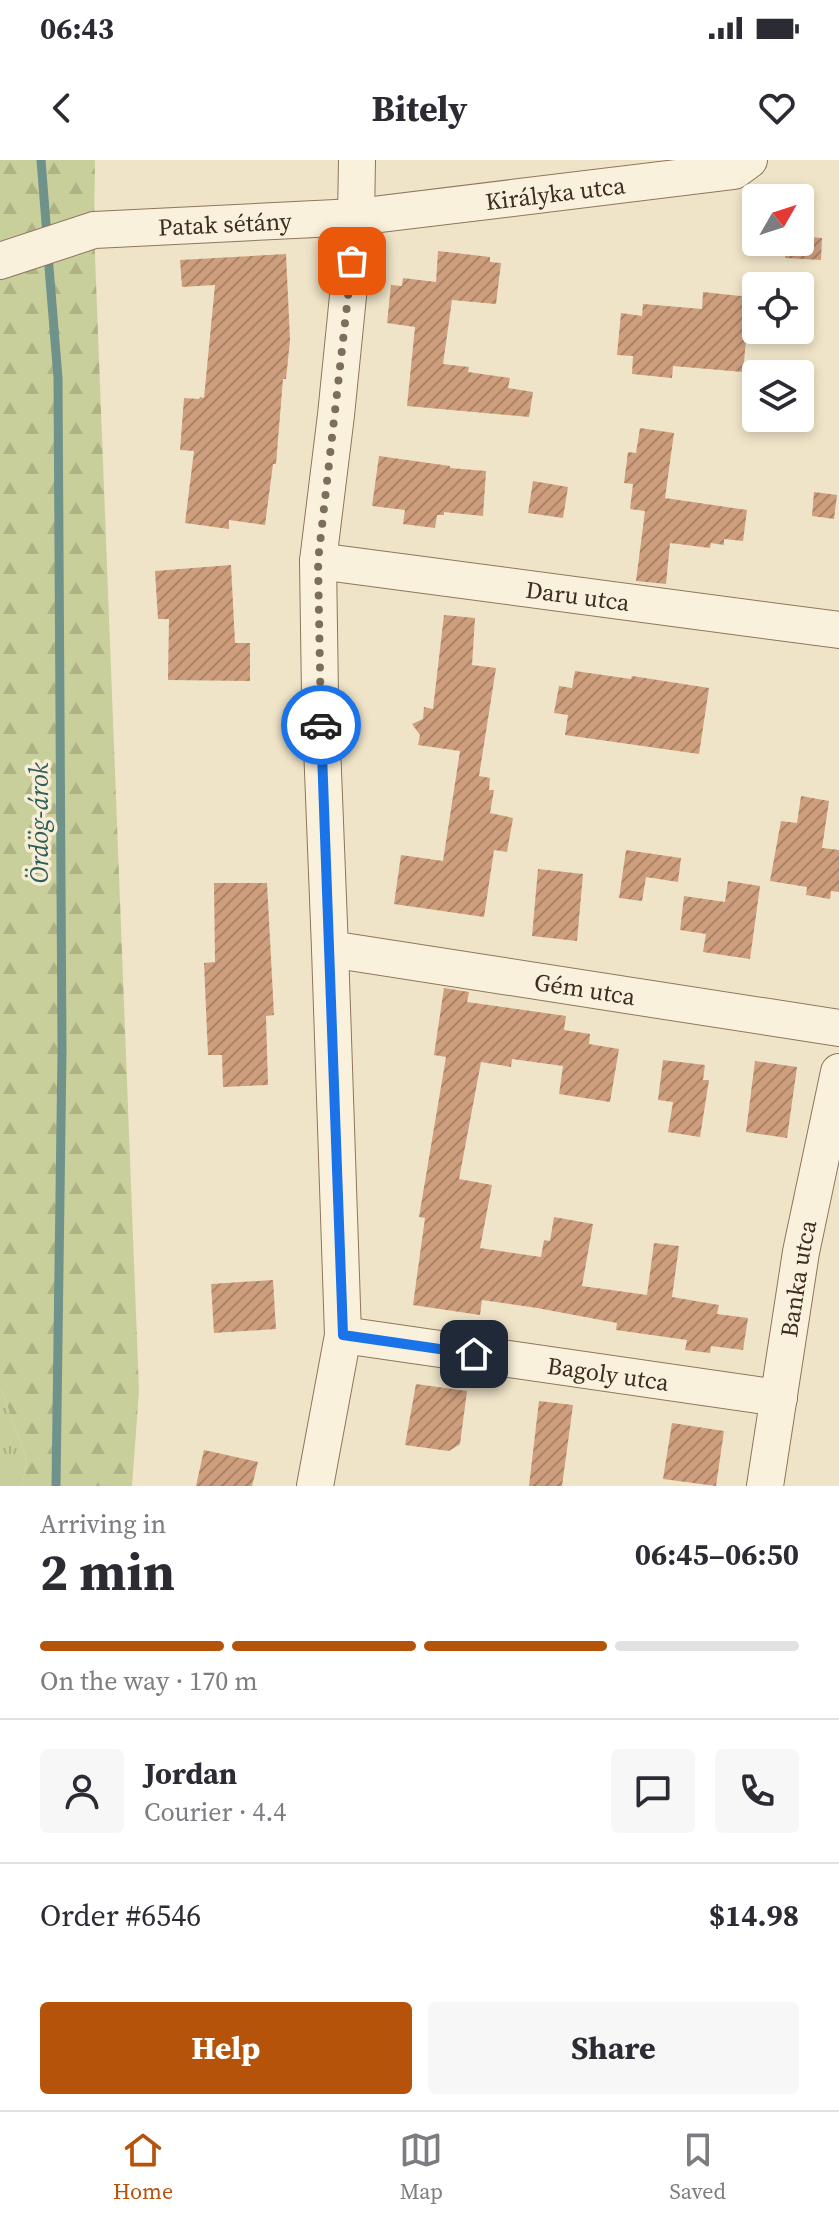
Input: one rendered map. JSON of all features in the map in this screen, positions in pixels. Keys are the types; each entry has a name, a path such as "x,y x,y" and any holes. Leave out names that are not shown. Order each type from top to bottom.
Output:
{"street":[{"path":"315,1486 343,1335 318,561 356,217 357,160"},
{"name":"Királyka utca","path":"356,217 734,171 749,160"},
{"name":"Patak sétány","path":"0,261 94,230 356,217"},
{"name":"Daru utca","path":"318,561 839,630"},
{"name":"Gém utca","path":"330,949 839,1028"},
{"name":"Banka utca","path":"765,1486 801,1252 839,1072"},
{"name":"Bagoly utca","path":"343,1335 779,1398"}],"green space":[{"path":"0,160 95,160 94,230 139,1391 132,1486 22,1486 27,1460 0,1390"},
{"path":"0,1390 27,1460 22,1486 0,1486"}],"building":[{"path":"814,237 822,238 821,260 785,258 814,256"},
{"path":"438,251 490,257 490,262 501,263 496,304 452,300 443,364 469,367 468,372 510,378 508,388 533,392 529,417 407,406 415,327 387,323 391,285 402,286 403,278 436,282"},
{"path":"286,254 290,340 286,379 283,379 276,464 273,464 265,525 229,520 229,529 185,523 194,451 180,450 184,398 204,398 215,285 182,287 180,260"},
{"path":"703,292 742,296 742,344 746,344 742,372 673,366 672,378 632,374 633,356 617,355 621,313 642,316 643,304 702,309"},
{"path":"640,428 674,433 665,498 747,510 743,541 724,539 724,545 711,543 710,548 670,543 666,584 636,581 645,511 630,509 633,484 624,483 628,452 636,453"},
{"path":"379,456 486,471 483,516 444,512 444,515 437,515 435,528 403,524 405,510 372,506"},
{"path":"533,481 568,487 563,518 528,513"},
{"path":"814,492 837,495 834,519 812,516"},
{"path":"231,565 235,643 250,643 250,681 168,680 169,619 158,619 155,571"},
{"path":"444,615 475,618 472,665 496,668 479,776 490,778 489,790 494,790 490,813 513,818 507,852 494,850 484,917 394,904 401,855 443,861 460,751 418,745 420,735 412,724 423,719 424,707 433,709"},
{"path":"575,671 709,688 699,754 565,735 568,715 554,713 559,686 572,688"},
{"path":"801,796 829,801 822,848 839,850 839,892 831,891 830,899 806,895 807,887 770,881 781,821 797,823"},
{"path":"626,850 681,858 678,882 646,877 642,901 619,898"},
{"path":"538,869 583,874 577,941 532,936"},
{"path":"728,881 760,886 750,959 703,952 706,934 680,930 684,896 725,902"},
{"path":"214,883 267,883 274,1015 266,1016 268,1085 223,1087 222,1055 208,1055 204,963 215,962"},
{"path":"444,988 469,992 467,1002 566,1016 564,1030 590,1034 589,1044 619,1049 610,1102 559,1094 563,1066 512,1059 511,1067 481,1062 459,1179 492,1185 480,1248 541,1257 544,1240 550,1241 554,1217 593,1224 582,1286 647,1295 654,1243 679,1246 672,1297 719,1305 717,1314 748,1318 743,1350 711,1346 710,1353 685,1350 687,1340 616,1330 617,1323 482,1300 480,1315 413,1305 425,1218 419,1217 446,1057 434,1055"},
{"path":"663,1060 705,1065 703,1080 709,1080 700,1137 668,1132 673,1102 658,1100"},
{"path":"755,1061 797,1067 787,1138 746,1132"},
{"path":"273,1280 276,1329 214,1333 211,1284"},
{"path":"416,1384 467,1391 460,1444 449,1451 405,1445"},
{"path":"539,1401 573,1405 562,1486 529,1486"},
{"path":"672,1423 724,1431 716,1486 663,1479"},
{"path":"204,1450 258,1462 252,1486 196,1486"}],"waterway":[{"name":"Ördög-árok","path":"41,160 47,236"},
{"name":"Ördög-árok","path":"48,255 58,378 62,1051 56,1486"}],"way so far":[{"path":"321,725 318,561 352,261"}],"route":[{"path":"321,725 343,1335 474,1354"}]}
